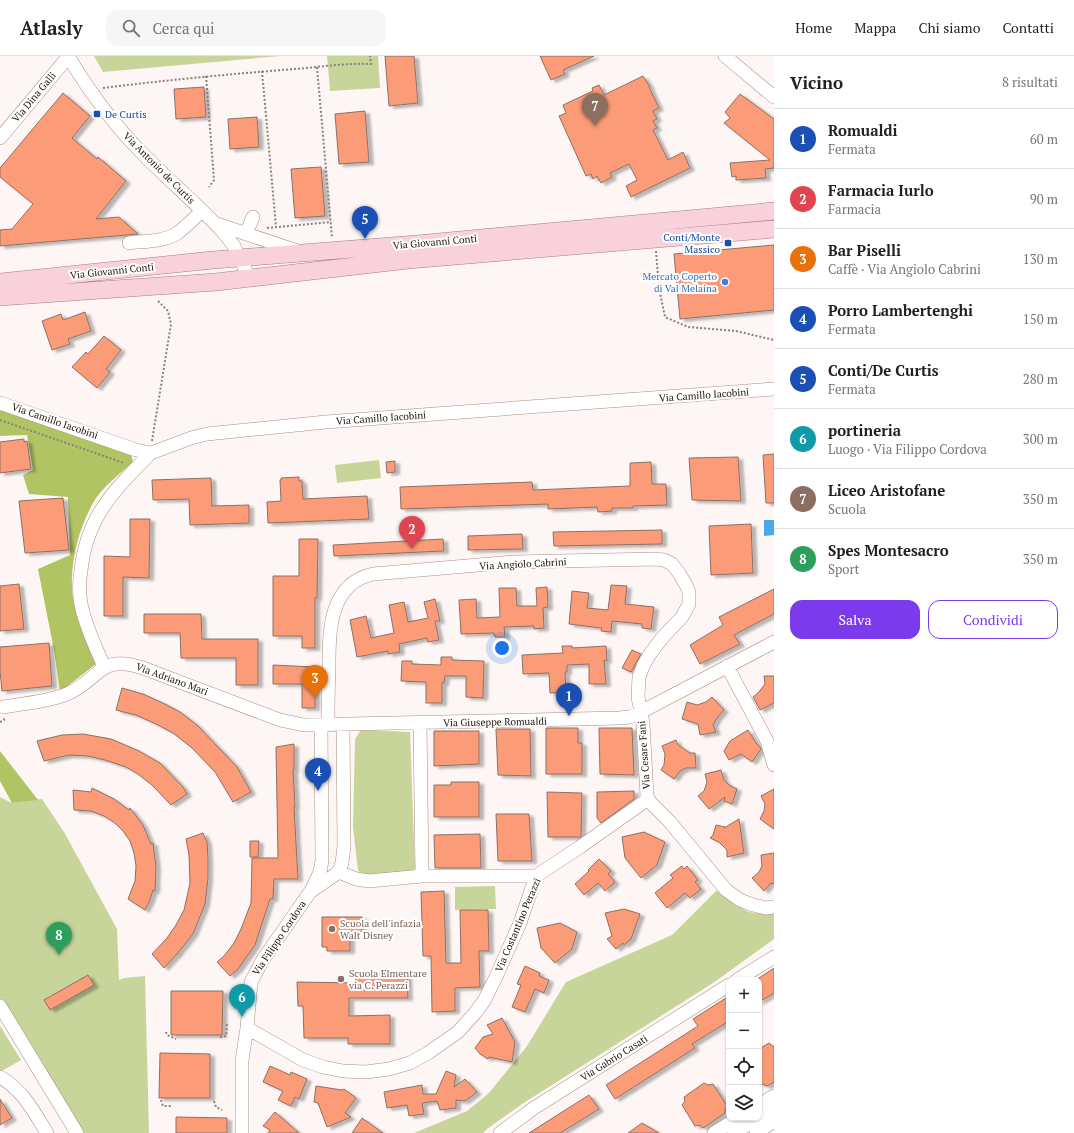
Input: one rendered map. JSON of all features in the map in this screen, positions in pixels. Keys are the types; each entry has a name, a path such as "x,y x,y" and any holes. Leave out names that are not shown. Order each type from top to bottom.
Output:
{"main road":[{"name":"Via Giovanni Conti","path":"0,282 213,260 240,259 535,233 774,210"},
{"name":"Via Giovanni Conti","path":"0,297 216,282 408,260 774,229"}],"street":[{"name":"Via Antonio de Curtis","path":"68,56 90,90 114,122 139,150 216,224 230,241 250,279"},
{"name":"Via Dina Galli","path":"0,138 68,56"},
{"path":"725,56 774,97"},
{"path":"129,243 166,238 182,230 202,211"},
{"path":"246,234 253,217"},
{"path":"216,224 304,253"},
{"name":"Via Camillo Iacobini","path":"0,403 141,451 151,453 191,438 213,433 326,422 774,389"},
{"path":"4,707 45,700 68,694 79,688 104,667 81,605 80,582 82,557 88,534 95,518 112,494 151,453"},
{"name":"Via Angiolo Cabrini","path":"310,892 321,869 323,854 322,746 330,628 337,604 344,592 361,578 373,574 514,562 655,559 667,561 676,568 687,587 689,592 689,604 685,612 659,641 644,664 639,677 638,687 641,712"},
{"name":"Via Cesare Fani","path":"774,642 641,712 646,792 648,799 670,822 726,890 740,900 754,905 766,908 774,907"},
{"name":"Via Adriano Mari","path":"104,667 117,664 134,665 280,720 298,725 343,725"},
{"path":"727,666 767,741 774,764"},
{"name":"Via Giuseppe Romualdi","path":"343,725 619,718 630,717 641,712"},
{"path":"420,723 422,876"},
{"path":"343,725 343,855 342,865 338,872 356,879 365,880 422,876 536,876"},
{"path":"322,746 330,742 334,742 343,746"},
{"name":"Via Costantino Perazzi","path":"247,1028 303,1060 333,1069 351,1072 374,1071 396,1067 422,1057 458,1032 484,1001 520,923 536,876 648,799"},
{"path":"323,854 334,860 337,860 343,855"},
{"name":"Via Filippo Cordova","path":"242,1133 242,1060 252,978 262,961 310,892 338,872"},
{"path":"742,977 774,957"},
{"name":"Via Gabrio Casati","path":"500,1133 534,1108 726,987"},
{"path":"0,1006 77,1133"},
{"path":"0,1078 11,1084 22,1095 47,1133"},
{"path":"762,1103 774,1096"},
{"path":"762,1116 774,1108"},
{"path":"714,1133 733,1121"},
{"path":"734,1133 753,1121"},
{"path":"756,1133 774,1122"}],"path":[{"path":"90,90 206,76 348,63 371,64 370,56"},
{"path":"265,240 267,228 331,222 317,66"},
{"path":"262,71 276,227"},
{"path":"206,76 214,180 209,187"},
{"path":"655,239 659,288 665,317 688,327 736,330 774,340"},
{"path":"140,287 155,298 168,311 171,324 170,338 152,432 151,453"},
{"path":"0,420 137,467"},
{"path":"220,1037 226,1036 228,1024"},
{"path":"166,1032 167,1035 176,1039"},
{"path":"161,1100 163,1106 170,1106"},
{"path":"214,1100 216,1107 222,1110"}],"green space":[{"path":"94,56 280,56 103,72"},
{"path":"327,56 378,56 380,88 330,91"},
{"path":"0,407 131,453 133,462 109,483 96,498 79,535 73,563 72,591 78,619 96,664 60,692 54,650 38,569 70,555 68,497 29,494 23,475 33,470 27,435 0,436"},
{"path":"379,460 381,478 337,483 335,465"},
{"path":"361,730 410,732 415,868 410,873 366,875 358,871 353,827 355,739"},
{"path":"0,751 38,800 12,803 0,781"},
{"path":"0,797 12,803 42,799 64,832 117,929 119,980 124,978 145,976 149,1133 82,1133 46,1069 40,1063 0,998"},
{"path":"495,886 496,909 455,910 455,887"},
{"path":"716,891 747,911 774,913 774,939 713,983 522,1104 483,1133 414,1133 467,1111 489,1093 527,1046 566,982 672,935"},
{"path":"0,1026 21,1060 0,1072"}],"water":[{"path":"764,520 774,520 774,535 764,536"}],"building":[{"path":"385,56 414,56 418,103 389,106"},
{"path":"540,56 594,56 563,70 565,74 551,80"},
{"path":"643,76 650,87 659,108 653,111 657,119 653,121 657,128 653,130 668,160 683,152 690,168 631,197 626,186 637,180 629,164 610,173 612,177 601,183 597,176 593,179 591,174 586,176 559,116 566,113 563,105 593,91 592,88 599,85 604,95"},
{"path":"204,87 206,117 176,119 174,89"},
{"path":"63,93 90,116 72,138 97,159 98,157 126,181 96,219 119,217 138,234 0,246 0,230 12,229 33,204 0,177 0,168"},
{"path":"740,94 774,119 774,168 765,169 766,178 736,180 736,176 732,177 730,163 770,160 724,123 730,118 725,112"},
{"path":"365,111 369,162 339,164 335,114"},
{"path":"257,117 259,147 230,149 228,119"},
{"path":"321,167 325,216 295,218 291,169"},
{"name":"Mercato Coperto di Val Melaina","path":"774,245 774,310 680,319 674,254"},
{"path":"85,312 91,331 68,339 70,344 52,350 42,321 61,314 63,320"},
{"path":"104,336 121,350 106,369 110,372 97,388 72,367 86,352 88,354"},
{"path":"24,439 24,442 27,441 31,469 0,473 0,442"},
{"path":"774,454 774,503 766,503 763,455"},
{"path":"738,457 741,501 692,500 689,458"},
{"path":"395,461 395,472 387,473 386,462"},
{"path":"651,462 652,484 666,484 667,505 612,508 612,511 598,512 597,507 548,509 548,504 401,509 400,487 532,482 533,490 630,486 630,463"},
{"path":"299,477 299,481 302,481 303,499 367,496 369,519 268,523 267,502 281,501 281,478"},
{"path":"211,478 212,506 249,505 249,523 190,525 189,499 153,500 152,480"},
{"path":"63,498 69,550 25,553 19,501"},
{"path":"130,519 150,519 149,578 123,577 123,616 104,616 104,556 130,557"},
{"path":"751,524 753,573 711,575 709,526"},
{"path":"662,530 662,544 554,546 553,532"},
{"path":"522,534 523,549 468,550 468,536"},
{"path":"299,539 318,539 317,598 315,598 315,648 302,648 302,636 273,636 273,576 299,576"},
{"path":"443,539 444,551 334,556 333,545"},
{"path":"19,584 24,629 0,631 0,586"},
{"path":"611,585 627,586 625,604 654,607 651,629 642,628 642,624 612,621 611,632 601,631 602,628 569,624 572,591 589,593 587,608 608,610"},
{"path":"547,587 548,607 543,608 544,628 534,629 534,626 504,627 505,637 495,637 494,633 461,634 459,600 476,599 477,618 500,617 499,588 516,588 517,606 537,606 536,588"},
{"path":"774,589 774,614 734,635 740,644 700,664 690,645 723,625 719,617"},
{"path":"435,599 440,621 435,621 439,640 428,642 427,638 399,644 400,652 388,654 388,651 357,657 350,620 366,616 371,638 394,633 389,605 404,602 408,622 428,618 424,602"},
{"path":"144,614 201,614 202,639 258,639 258,685 236,685 236,658 181,658 180,633 144,633"},
{"path":"49,643 52,686 2,691 0,647"},
{"path":"562,646 572,646 572,648 606,646 607,661 604,660 606,684 589,684 589,664 567,665 567,672 565,672 566,692 550,693 549,673 523,674 522,655 563,653"},
{"path":"632,650 641,654 631,672 622,668"},
{"path":"441,657 452,657 452,660 484,661 483,698 466,697 466,676 445,676 444,683 442,683 442,703 426,703 426,682 401,681 402,661 412,661 412,664 441,665"},
{"path":"273,665 315,667 315,708 302,708 302,684 273,684"},
{"path":"764,676 774,676 774,703 760,710 753,697 765,684"},
{"path":"122,688 143,694 165,704 180,712 197,725 237,767 251,792 233,802 215,772 192,748 173,733 136,715 116,710"},
{"path":"712,697 724,710 713,725 716,732 700,735 698,724 682,719 687,702 697,705 706,702"},
{"path":"546,728 578,728 578,743 582,743 582,774 546,774"},
{"path":"599,728 632,728 634,775 600,774"},
{"path":"496,729 530,729 531,776 498,775"},
{"path":"748,730 761,749 752,762 741,754 729,760 724,751 730,741"},
{"path":"434,731 479,731 479,764 434,766"},
{"path":"83,734 111,739 139,751 160,763 183,787 187,794 171,805 152,785 138,774 126,767 88,756 69,755 44,761 37,741 62,735"},
{"path":"676,740 678,745 690,753 695,753 696,768 686,768 680,771 674,779 661,770 664,765 665,754 662,746"},
{"path":"294,744 294,807 298,879 274,879 273,899 270,899 255,945 238,969 230,976 217,962 224,956 234,943 251,903 252,858 278,858 276,747"},
{"path":"721,770 724,780 729,785 737,789 732,804 724,801 725,797 709,809 698,796 704,791 707,782 705,774"},
{"path":"451,782 479,782 479,817 434,817 434,785 451,785"},
{"path":"92,788 114,799 129,810 130,808 143,825 151,844 153,843 156,867 155,891 153,890 145,910 128,899 135,881 136,866 130,841 123,831 115,823 104,816 91,811 74,810 73,790 91,792"},
{"path":"774,789 774,829 760,819 764,811 765,804 761,796"},
{"path":"634,791 634,799 601,823 597,818 597,792"},
{"path":"547,792 582,793 581,837 548,837"},
{"path":"496,814 529,814 532,861 498,861"},
{"path":"739,819 744,853 727,857 727,850 719,842 710,838 713,835 716,825 725,827 724,828"},
{"path":"644,832 665,842 657,865 641,878 625,858 622,837"},
{"path":"203,833 207,842 208,857 208,878 205,904 193,934 164,968 152,954 167,938 184,910 190,883 189,855 186,839"},
{"path":"480,834 481,868 435,868 434,835"},
{"path":"250,841 259,841 258,857 250,857"},
{"path":"774,853 774,883 770,884 764,891 752,878 759,872 762,866 761,855"},
{"path":"599,859 611,871 608,874 615,882 605,891 598,883 584,895 575,884"},
{"path":"682,866 684,869 687,866 698,880 695,882 701,889 690,898 685,893 667,908 655,893 673,878 670,875"},
{"path":"444,891 446,963 461,963 460,910 488,910 489,951 479,951 480,987 455,988 455,1011 432,1012 431,956 423,956 421,892"},
{"path":"624,909 640,914 631,939 616,949 607,939 612,936 605,913"},
{"path":"322,917 362,917 362,932 350,932 350,951 327,951 327,947 322,947"},
{"path":"560,923 577,932 572,949 555,963 541,948 537,928"},
{"path":"525,966 540,973 539,976 549,980 544,993 535,989 525,1012 512,1007 521,985 517,984"},
{"path":"774,968 774,993 762,1000 762,977 760,977"},
{"path":"355,974 407,974 408,998 349,998 349,1016 390,1015 390,1044 348,1044 348,1038 304,1038 303,1006 298,1006 297,982 356,983"},
{"path":"88,975 94,985 50,1010 44,1000"},
{"path":"171,991 223,991 222,1035 171,1035"},
{"path":"726,998 726,1023 692,1044 695,1048 615,1099 606,1085 698,1026 693,1019"},
{"path":"502,1018 515,1042 512,1062 489,1057 488,1059 480,1054 475,1048 483,1037 493,1034 487,1025"},
{"path":"769,1043 774,1047 774,1082 767,1086 762,1084 762,1047"},
{"path":"160,1053 210,1054 210,1098 159,1098"},
{"path":"270,1066 290,1075 291,1072 307,1079 299,1099 295,1097 291,1106 278,1100 283,1091 263,1082"},
{"path":"446,1071 456,1075 454,1087 465,1079 477,1092 465,1101 456,1100 456,1108 440,1110 437,1101 422,1103 424,1114 409,1116 407,1105 387,1108 384,1092 422,1085 423,1094 436,1094"},
{"path":"704,1083 708,1085 713,1084 726,1104 725,1113 703,1128 700,1125 695,1126 682,1105 685,1101 684,1097"},
{"path":"316,1086 342,1090 344,1089 356,1098 345,1113 351,1117 327,1127 318,1103 314,1102"},
{"path":"589,1095 599,1109 560,1133 529,1133"},
{"path":"0,1099 12,1118 0,1125"},
{"path":"275,1112 299,1133 268,1133 270,1130 263,1126"},
{"path":"176,1117 227,1118 227,1133 176,1133"},
{"path":"362,1118 383,1133 352,1133"},
{"path":"642,1123 659,1133 628,1133"}],"place":[{"name":"De Curtis","path":"97,114"},
{"name":"Liceo Aristofane","path":"595,126"},
{"name":"Conti/De Curtis","path":"365,239"},
{"name":"Conti/Monte Massico","path":"728,243"},
{"name":"Mercato Coperto di Val Melaina","path":"725,282"},
{"name":"Farmacia Iurlo","path":"412,549"},
{"name":"Bar Piselli","path":"315,698"},
{"name":"Romualdi","path":"569,716"},
{"name":"Porro Lambertenghi","path":"318,791"},
{"name":"Scuola dell'infazia Walt Disney","path":"332,929"},
{"name":"Spes Montesacro","path":"59,955"},
{"name":"Scuola Elmentare via C. Perazzi","path":"341,979"},
{"name":"portineria","path":"242,1017"}]}
